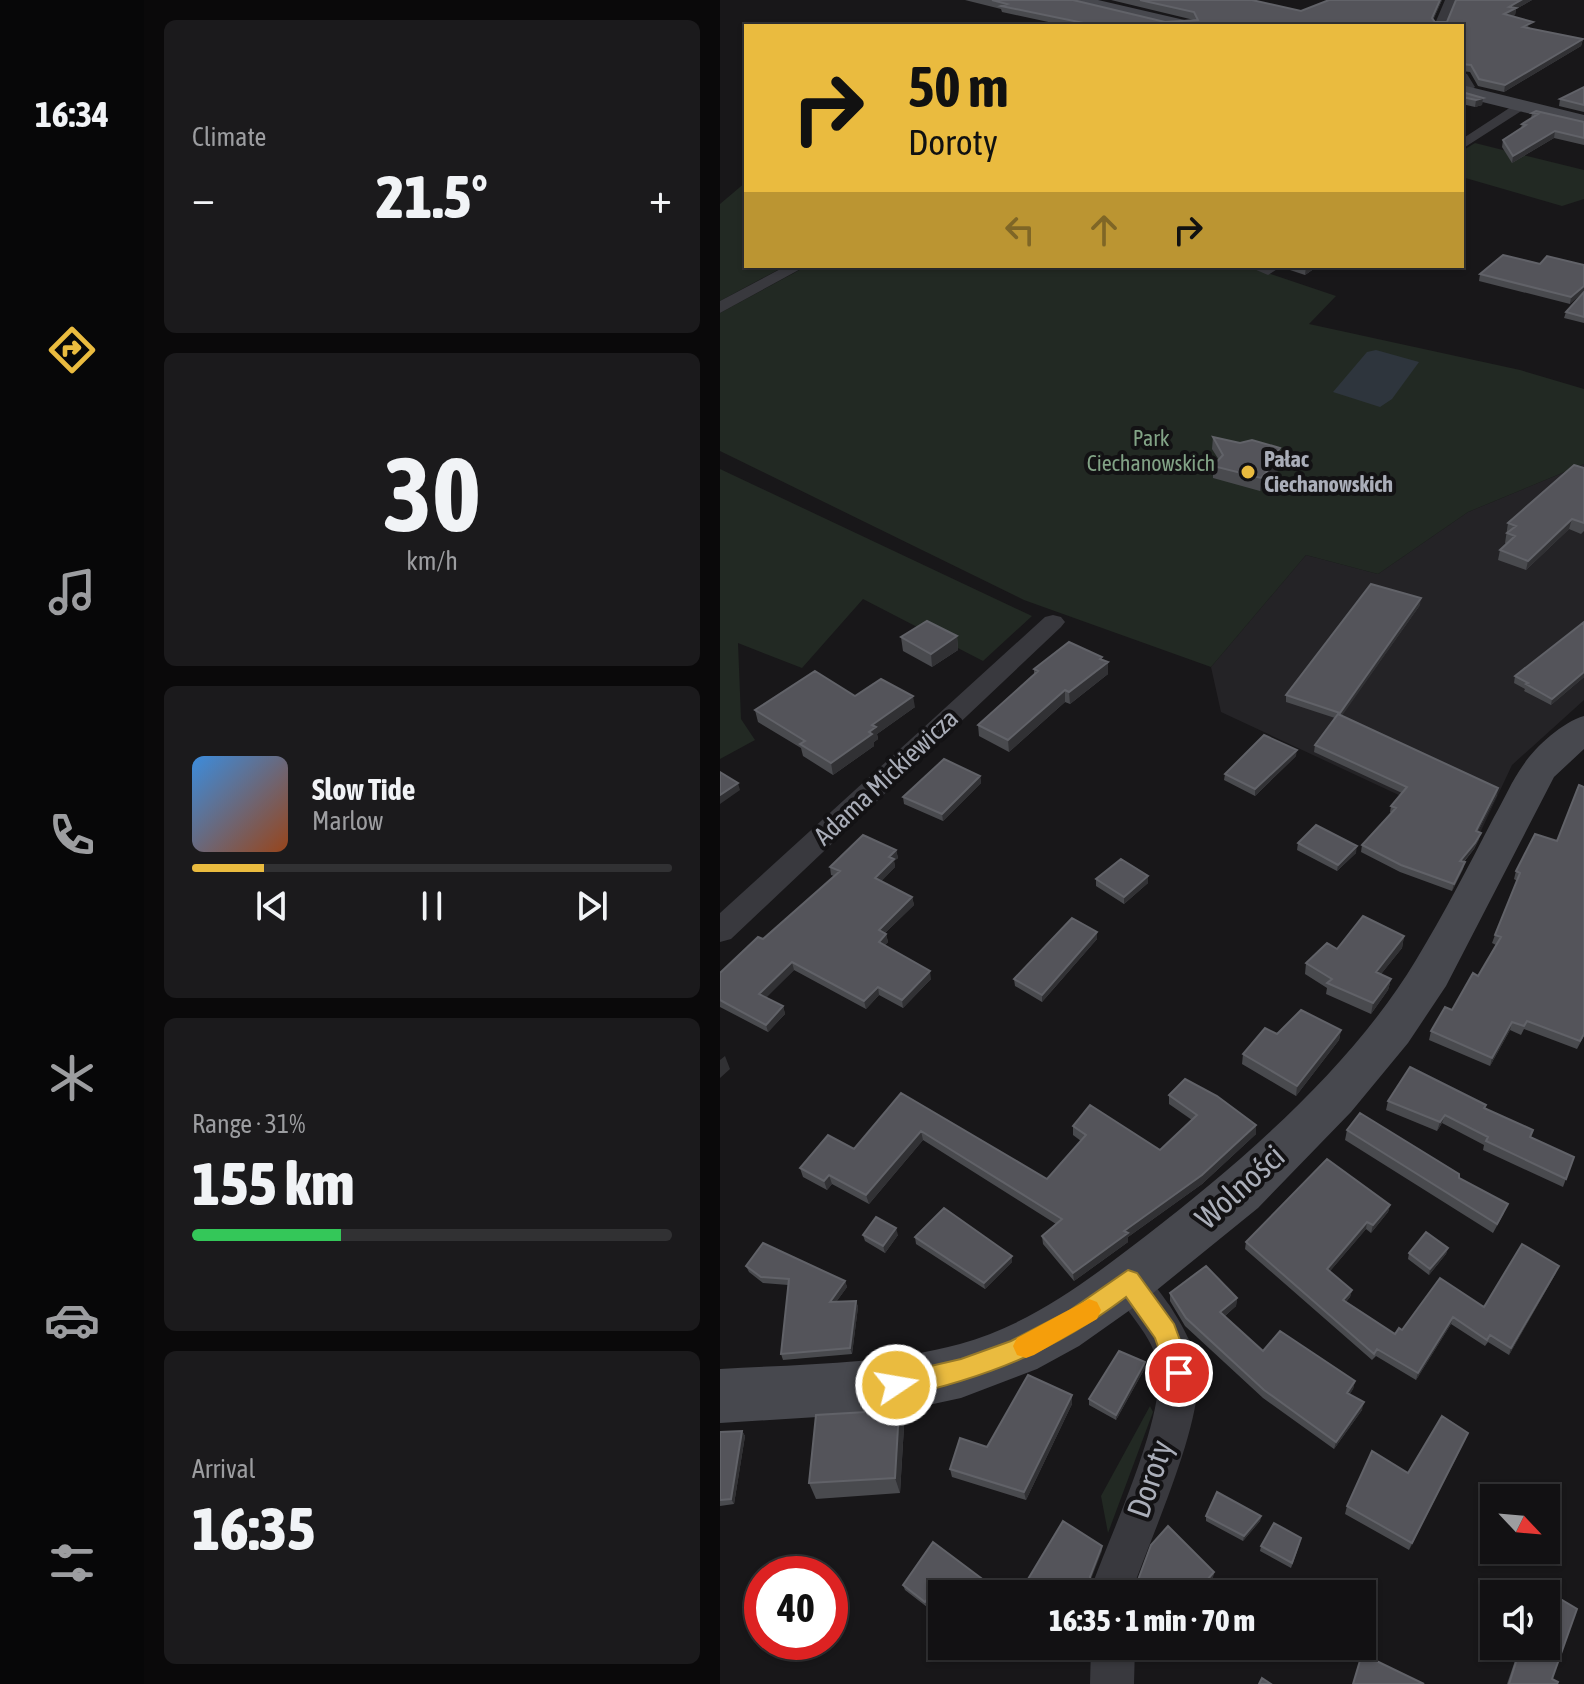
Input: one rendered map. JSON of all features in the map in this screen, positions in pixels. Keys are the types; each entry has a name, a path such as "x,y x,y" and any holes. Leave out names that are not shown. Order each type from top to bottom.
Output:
{"street":[{"path":"1077,0 1179,24"},
{"path":"1441,24 1451,0"},
{"path":"1464,92 1584,121"},
{"path":"1464,144 1522,106"},
{"path":"720,308 794,268"},
{"name":"Adama Mickiewicza","path":"720,931 1053,622"},
{"name":"Wolności","path":"720,1396 896,1385 961,1371 1018,1350 1077,1319 1128,1281 1240,1192 1334,1098 1392,1030 1431,974 1539,770 1584,728"},
{"name":"Doroty","path":"1115,1580 1174,1408 1179,1373 1165,1332 1128,1281"},
{"path":"1112,1684 1113,1660"}],"shaded area":[{"path":"1376,350 1419,362 1392,399 1380,407 1333,392 1367,352"},
{"path":"1584,464 1584,700 1512,765 1480,833 1221,712 1211,667 1306,555 1378,574 1468,512"}],"green space":[{"path":"1475,143 1584,170 1584,199 1562,206 1464,178 1464,150"},
{"path":"744,184 744,268 781,268 720,301 720,204"},
{"name":"Park Ciechanowskich","path":"803,268 1253,268 1336,296 1309,324 1520,370 1584,389 1584,464 1468,512 1378,574 1306,555 1211,667 1024,600 720,451 720,313"},
{"path":"720,469 1032,616 983,661 863,599 802,668 738,643 741,719 755,740 720,759"},
{"path":"1150,1406 1153,1412 1108,1533 1101,1496"}],"building":[{"path":"992,0 1073,0 1165,22 1198,20 1194,12 1140,0 1252,0 1301,11 1329,0 1440,0 1432,18 1435,22 1447,22 1456,0 1521,0 1509,7 1516,8 1504,14 1533,22 1523,27 1583,39 1505,85 1479,79 1471,65 1464,64 1464,24 1088,24 1001,6 1007,4"},
{"path":"1584,87 1584,105 1560,99"},
{"path":"1464,93 1483,98 1464,97"},
{"path":"1536,111 1584,122 1584,138 1555,131 1513,156 1503,140 1526,125 1522,124 1538,114 1532,113"},
{"path":"1503,255 1540,264 1547,256 1584,265 1584,286 1571,297 1480,274"},
{"path":"1584,292 1584,317 1566,312"},
{"path":"1213,437 1240,443 1252,440 1280,448 1277,452 1283,454 1261,478 1213,466 1223,455"},
{"path":"1574,465 1584,468 1584,523 1572,519 1528,561 1500,550 1515,536 1507,533 1516,526 1508,523"},
{"path":"1371,584 1421,598 1340,713 1286,695"},
{"path":"927,621 957,636 931,654 901,637"},
{"path":"1584,622 1584,672 1552,699 1515,676"},
{"path":"1069,642 1108,662 1069,692 1065,690 1008,740 978,725 1038,671 1034,669"},
{"path":"815,671 855,696 881,679 913,696 872,725 876,727 869,732 872,734 831,763 800,744 805,741 755,710"},
{"path":"1338,714 1498,788 1476,831 1481,833 1460,861 1465,862 1454,884 1401,865 1362,845 1396,808 1391,806 1407,787 1315,745"},
{"path":"1264,735 1297,750 1255,789 1225,774"},
{"path":"944,759 980,776 942,814 903,797"},
{"path":"720,772 738,783 720,795"},
{"path":"1579,785 1584,787 1584,1034 1580,1041 1527,1021 1524,1026 1512,1022 1492,1058 1431,1031 1445,1007 1452,1010 1473,973 1478,976 1501,937 1495,935 1520,873 1516,871 1535,834 1557,841"},
{"path":"1316,825 1357,846 1338,865 1298,843"},
{"path":"863,835 896,850 889,857 894,859 875,878 912,897 879,930 886,934 879,942 930,971 902,1000 878,987 864,1001 792,962 759,994 783,1006 766,1025 720,1000 720,973 758,937 763,939 840,871 830,867"},
{"path":"1121,859 1148,876 1124,897 1096,879"},
{"path":"1363,916 1404,936 1376,972 1391,979 1373,1003 1327,983 1332,979 1306,963 1327,943 1337,949"},
{"path":"1072,918 1097,932 1042,995 1014,979"},
{"path":"1301,1010 1341,1030 1297,1086 1243,1054 1265,1028 1277,1034"},
{"path":"1410,1067 1486,1105 1484,1108 1533,1130 1530,1137 1574,1157 1566,1179 1486,1141 1488,1137 1445,1115 1440,1122 1388,1101"},
{"path":"1185,1079 1217,1096 1256,1125 1202,1175 1124,1231 1128,1233 1073,1273 1042,1236 1062,1219 921,1131 866,1195 829,1175 824,1181 800,1168 828,1135 854,1149 901,1093 1047,1179 1086,1135 1073,1126 1090,1105 1160,1150 1197,1115 1169,1095"},
{"path":"1360,1113 1459,1174 1459,1178 1508,1204 1497,1224 1347,1130"},
{"path":"1327,1159 1390,1205 1373,1225 1367,1222 1327,1269 1352,1290 1343,1300 1395,1334 1399,1328 1402,1330 1440,1278 1484,1307 1522,1244 1559,1266 1511,1348 1490,1335 1487,1340 1453,1317 1418,1373 1377,1349 1374,1354 1246,1242"},
{"path":"944,1208 1012,1256 984,1283 915,1237"},
{"path":"876,1217 896,1228 883,1246 863,1235"},
{"path":"1426,1232 1448,1248 1430,1269 1409,1253"},
{"path":"763,1243 845,1281 830,1302 856,1301 850,1348 781,1354 789,1279 761,1277 746,1266"},
{"path":"1206,1266 1237,1298 1220,1312 1263,1351 1280,1331 1355,1381 1347,1393 1364,1402 1336,1442 1264,1390 1186,1318 1170,1293"},
{"path":"1119,1351 1145,1362 1116,1415 1089,1399"},
{"path":"1028,1375 1072,1395 1024,1492 950,1469 960,1438 987,1447"},
{"path":"899,1410 895,1478 809,1483 816,1415"},
{"path":"1442,1416 1468,1433 1412,1543 1347,1506 1372,1451 1408,1473"},
{"path":"742,1431 731,1499 720,1500 720,1432"},
{"path":"1217,1492 1261,1516 1244,1536 1206,1516"},
{"path":"1063,1521 1102,1546 1090,1580 1027,1580"},
{"path":"1274,1523 1301,1538 1292,1563 1261,1546"},
{"path":"1168,1526 1214,1572 1207,1580 1138,1580 1151,1545"},
{"path":"933,1542 984,1580 928,1580 928,1598 925,1602 903,1585"},
{"path":"1560,1599 1577,1609 1560,1657"},
{"path":"1360,1660 1374,1660 1424,1684 1353,1684"},
{"path":"1517,1660 1559,1660 1552,1679 1557,1684 1509,1684"}],"slow traffic":[{"path":"1026,1346 1089,1310"}],"place":[{"name":"Pałac Ciechanowskich","path":"1248,472"}],"route":[{"path":"896,1385 961,1371 1018,1350 1077,1319 1128,1281 1165,1332 1179,1373"}]}
